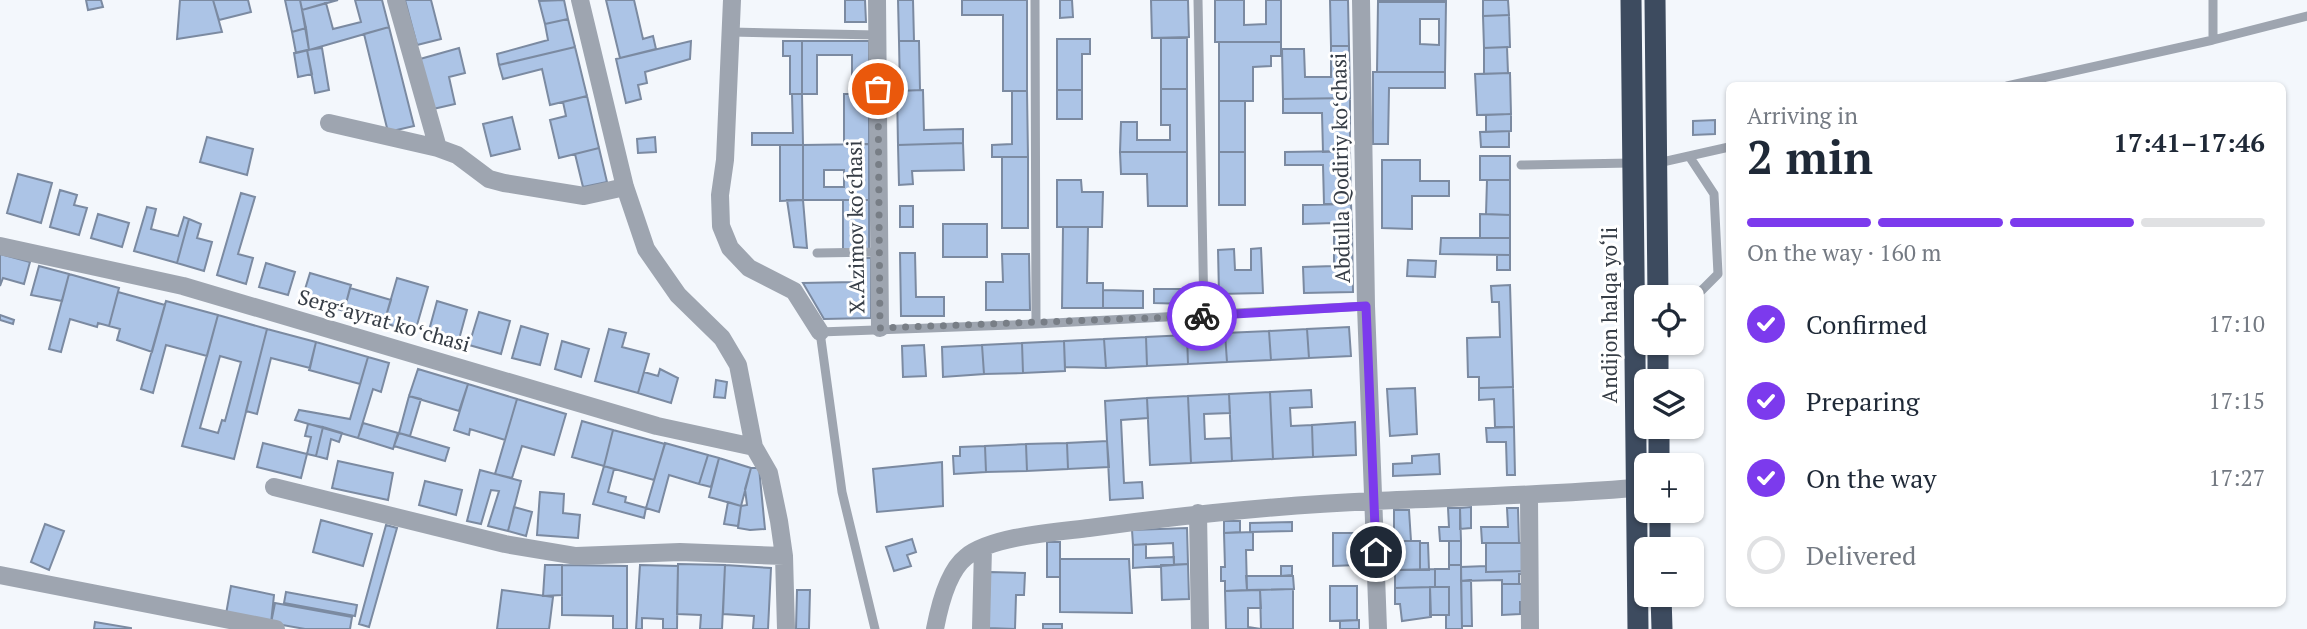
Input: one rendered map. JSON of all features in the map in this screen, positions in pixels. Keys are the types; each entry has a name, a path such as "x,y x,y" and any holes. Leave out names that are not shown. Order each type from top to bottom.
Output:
{"highway":[{"name":"Andijon halqa yo‘li","path":"1632,0 1635,453"},
{"path":"1655,0 1658,285"},
{"name":"Andijon halqa yo‘li","path":"1636,523 1638,629"},
{"path":"1661,607 1662,629"}],"street":[{"path":"396,0 438,148"},
{"path":"580,0 625,187 646,249 678,295 722,338 738,365 754,447 769,473 784,556 786,629"},
{"path":"732,0 725,160 720,195 721,226 730,248 749,268 794,290 820,332"},
{"name":"X.Azimov koʻchasi","path":"877,0 880,328"},
{"name":"Abdulla Qodiriy koʻchasi","path":"1361,0 1366,306 1378,629"},
{"path":"329,123 438,148 457,155 489,179 505,183 584,196 625,187"},
{"name":"Sergʻayrat koʻchasi","path":"0,246 183,286 657,426 754,447"},
{"path":"274,487 505,544 576,556 707,552 784,556"},
{"path":"935,629 942,596 964,558 983,548 1033,536 1198,513 1375,501 1530,497 1634,488"},
{"path":"1530,497 1530,628"},
{"path":"1198,513 1200,629"},
{"path":"981,629 983,548"},
{"path":"0,575 276,629"}],"lane":[{"path":"1035,0 1036,324"},
{"path":"1198,0 1204,316"},
{"path":"2213,0 2213,40"},
{"path":"2025,82 2307,16"},
{"path":"731,32 878,35"},
{"path":"1657,163 1726,148"},
{"path":"1689,156 1714,194 1718,274 1704,288"},
{"path":"1521,164 1633,163"},
{"path":"817,253 879,252"},
{"path":"875,629 842,492 820,332 1204,316 1366,306"}],"building":[{"path":"86,0 101,0 103,7 88,10"},
{"path":"180,0 213,0 222,32 177,39"},
{"path":"213,0 248,0 251,12 219,20"},
{"path":"285,0 300,0 306,28 292,32"},
{"path":"300,0 338,0 302,10"},
{"path":"355,0 382,0 389,27 309,50 302,10 326,3 333,29 361,22"},
{"path":"405,0 431,0 441,39 417,45"},
{"path":"564,0 568,19 545,24 539,1"},
{"path":"606,0 634,0 643,39 653,36 656,49 620,58"},
{"path":"845,0 865,0 866,22 845,22"},
{"path":"898,0 913,0 914,41 899,41"},
{"path":"962,0 1027,0 1027,91 1003,91 1003,15 962,15"},
{"path":"1060,0 1072,0 1073,17 1060,18"},
{"path":"1151,0 1188,0 1189,37 1152,38"},
{"path":"1215,0 1244,0 1244,25 1266,24 1266,0 1281,0 1281,42 1215,42"},
{"path":"1330,0 1348,0 1349,46 1331,46"},
{"path":"1446,0 1446,2 1378,2"},
{"path":"1483,0 1508,0 1509,15 1483,16"},
{"path":"1378,2 1446,2 1445,72 1377,72","holes":["1420,19 1439,19 1439,45 1420,44"]},
{"path":"1509,15 1510,47 1484,48 1483,16"},
{"path":"568,19 575,47 499,65 497,54 548,40 545,24"},
{"path":"389,27 414,126 388,132 364,34"},
{"path":"306,28 309,50 296,53 292,32"},
{"path":"1161,38 1187,38 1187,89 1161,89"},
{"path":"1057,39 1090,39 1090,54 1082,54 1082,90 1057,90"},
{"path":"691,41 690,59 645,72 647,83 638,85 641,99 626,103 616,59"},
{"path":"783,41 802,41 802,94 790,94 790,56 783,56"},
{"path":"802,41 869,41 869,94 852,95 852,55 817,55 817,94 802,94"},
{"path":"899,41 919,41 920,90 900,91"},
{"path":"1219,42 1281,42 1281,56 1271,56 1271,66 1253,67 1253,101 1219,101"},
{"path":"1331,46 1349,46 1350,98 1283,99 1282,49 1304,49 1305,77 1331,77"},
{"path":"575,47 587,96 550,105 542,69 503,79 499,65"},
{"path":"1507,47 1508,73 1484,74 1484,48"},
{"path":"322,48 329,90 315,93 307,50"},
{"path":"459,48 465,73 449,77 455,104 433,109 420,59"},
{"path":"307,50 312,74 298,77 294,53"},
{"path":"1373,72 1445,72 1445,88 1389,88 1388,144 1373,144"},
{"path":"1510,73 1511,114 1477,115 1475,74"},
{"path":"1161,89 1187,89 1187,152 1120,152 1121,122 1137,122 1137,140 1170,140 1170,125 1161,125"},
{"path":"923,90 924,130 963,129 963,143 898,145 897,91"},
{"path":"1057,90 1082,90 1082,119 1057,119"},
{"path":"1012,91 1027,91 1028,157 992,157 992,145 1012,144"},
{"path":"792,94 802,94 803,145 752,145 752,133 793,133"},
{"path":"844,94 869,94 869,144 844,144"},
{"path":"587,96 599,148 559,158 550,120 566,116 563,102"},
{"path":"1350,98 1350,151 1323,152 1322,113 1283,113 1283,99"},
{"path":"1219,101 1245,101 1245,152 1219,152"},
{"path":"1511,114 1511,131 1486,132 1486,115"},
{"path":"512,117 520,149 491,156 483,124"},
{"path":"1715,120 1715,134 1693,135 1693,121"},
{"path":"1509,131 1509,147 1481,147 1480,132"},
{"path":"207,137 253,149 247,175 200,162"},
{"path":"655,137 656,152 638,153 637,139"},
{"path":"963,143 964,170 912,171 913,184 899,185 898,145"},
{"path":"869,144 869,200 803,200 803,145","holes":["824,170 844,170 844,187 824,187"]},
{"path":"780,145 803,145 803,200 780,201"},
{"path":"599,148 607,182 583,187 575,154"},
{"path":"1350,151 1351,204 1324,204 1323,165 1285,165 1285,152"},
{"path":"1120,152 1187,152 1187,206 1148,206 1147,174 1121,174"},
{"path":"1219,152 1245,152 1245,205 1219,205"},
{"path":"1480,156 1510,156 1510,180 1480,180"},
{"path":"1002,157 1028,157 1028,228 1002,228"},
{"path":"1382,160 1420,160 1420,181 1449,181 1449,196 1412,196 1412,229 1382,228"},
{"path":"18,174 52,183 41,223 7,213"},
{"path":"1057,180 1081,180 1082,192 1103,192 1102,227 1057,227"},
{"path":"1487,180 1510,180 1510,215 1486,214"},
{"path":"60,190 77,195 74,205 87,208 79,235 50,227"},
{"path":"241,193 255,197 238,254 253,258 246,284 217,275"},
{"path":"787,200 803,200 807,248 794,247"},
{"path":"843,200 869,200 869,250 843,249"},
{"path":"1351,204 1352,230 1334,231 1334,223 1303,224 1303,205"},
{"path":"900,206 913,206 913,227 900,227"},
{"path":"147,207 156,209 151,229 178,236 184,217 189,219 177,263 134,251"},
{"path":"98,214 129,223 122,247 91,238"},
{"path":"1480,214 1510,215 1510,238 1480,238"},
{"path":"189,219 201,224 197,238 212,242 204,271 177,263"},
{"path":"943,224 987,224 987,257 943,257"},
{"path":"1063,227 1088,227 1087,283 1103,283 1103,308 1062,308"},
{"path":"1352,230 1353,292 1304,293 1303,267 1334,266 1334,231"},
{"path":"1441,238 1510,238 1510,255 1440,254"},
{"path":"1261,248 1263,293 1219,294 1218,250 1234,249 1235,270 1251,270 1251,249"},
{"path":"900,253 915,253 916,297 944,297 944,316 901,316"},
{"path":"0,254 30,262 24,284 3,278 0,286"},
{"path":"1002,254 1029,254 1030,310 986,310 986,282 1003,282"},
{"path":"1497,255 1510,255 1510,270 1497,270"},
{"path":"854,258 871,258 871,318 824,319 803,283 855,282"},
{"path":"1408,260 1436,261 1435,277 1407,276"},
{"path":"266,263 295,272 288,295 259,287"},
{"path":"39,266 69,274 62,301 31,295"},
{"path":"310,273 351,285 344,311 302,299"},
{"path":"69,274 119,288 109,326 98,323 97,327 70,319 61,352 49,349"},
{"path":"397,278 428,287 415,332 384,323"},
{"path":"1510,285 1513,387 1479,388 1479,377 1468,377 1467,338 1500,337 1499,302 1492,302 1491,286"},
{"path":"350,288 391,300 384,323 344,311"},
{"path":"1154,289 1188,289 1187,304 1154,303"},
{"path":"1103,290 1143,291 1143,308 1103,308"},
{"path":"118,292 165,305 152,352 117,340 120,329 109,326"},
{"path":"166,301 218,315 207,356 166,345 153,393 141,389"},
{"path":"437,301 467,310 458,343 428,334"},
{"path":"479,312 510,321 501,354 469,345"},
{"path":"0,315 14,320 13,324 0,320"},
{"path":"218,315 267,329 234,459 182,446","holes":["220,356 241,362 225,421 222,420 218,433 200,428"]},
{"path":"521,326 548,334 540,365 512,358"},
{"path":"1349,327 1351,356 1309,358 1307,329"},
{"path":"267,329 316,342 310,368 271,358 257,414 246,411"},
{"path":"609,329 626,333 622,347 649,354 638,393 595,381"},
{"path":"1307,329 1309,358 1271,360 1269,331"},
{"path":"1269,331 1271,360 1227,362 1225,333"},
{"path":"1225,333 1227,362 1188,364 1187,335"},
{"path":"1187,335 1188,364 1147,366 1146,337"},
{"path":"1146,337 1147,366 1106,368 1104,339"},
{"path":"1104,339 1106,368 1065,367 1064,341"},
{"path":"562,341 589,349 581,377 555,369"},
{"path":"1064,341 1065,371 1023,373 1022,343"},
{"path":"316,342 368,357 360,384 309,370"},
{"path":"1022,343 1023,373 984,374 982,345"},
{"path":"924,345 926,376 903,377 902,346"},
{"path":"982,345 984,374 943,377 942,347"},
{"path":"368,357 389,363 381,392 373,389 358,438 295,420 299,410 350,419"},
{"path":"418,369 468,384 459,411 409,396"},
{"path":"660,369 678,378 671,403 638,393 644,372 658,376"},
{"path":"716,380 727,382 725,398 714,397"},
{"path":"468,384 517,399 505,440 470,429 469,435 454,430"},
{"path":"1513,387 1514,427 1495,427 1494,399 1479,400 1479,388"},
{"path":"1415,388 1417,434 1390,436 1387,389"},
{"path":"1311,390 1312,407 1290,408 1291,426 1312,425 1313,457 1273,459 1270,392"},
{"path":"1270,392 1273,459 1232,461 1229,394"},
{"path":"1229,394 1230,413 1204,414 1205,439 1231,438 1232,461 1191,463 1188,396"},
{"path":"409,396 421,399 410,436 399,433"},
{"path":"1188,396 1191,463 1150,465 1147,398"},
{"path":"1147,398 1148,418 1121,420 1124,483 1142,482 1143,498 1110,500 1105,401"},
{"path":"517,399 566,414 554,455 522,446 512,478 495,474"},
{"path":"582,421 613,430 604,466 572,457"},
{"path":"1355,422 1356,455 1313,457 1312,425"},
{"path":"363,423 398,433 393,449 358,438"},
{"path":"308,424 323,427 316,456 307,454 311,437 305,436"},
{"path":"323,427 342,433 339,442 331,439 327,459 316,456"},
{"path":"1514,427 1515,475 1507,475 1506,442 1487,442 1486,428"},
{"path":"613,430 665,444 654,480 604,466"},
{"path":"399,433 449,448 445,461 394,446"},
{"path":"1107,441 1109,467 1068,469 1067,443"},
{"path":"263,443 307,454 301,478 257,467"},
{"path":"665,443 708,455 699,484 669,475 659,512 646,508"},
{"path":"1067,443 1068,469 1027,471 1026,444"},
{"path":"1026,444 1027,471 986,472 985,446"},
{"path":"985,446 986,472 954,474 953,456 960,456 960,447"},
{"path":"1439,454 1440,474 1393,476 1393,464 1412,463 1412,456"},
{"path":"708,455 719,458 711,487 699,484"},
{"path":"719,458 751,468 741,506 709,497"},
{"path":"338,461 393,473 388,500 332,488"},
{"path":"942,462 943,506 877,512 873,469"},
{"path":"604,466 614,469 608,492 626,497 625,502 646,508 644,518 593,504"},
{"path":"751,468 759,468 765,529 738,528 741,506 747,505 745,489"},
{"path":"480,470 521,481 508,531 488,526 499,491 491,490 481,524 467,521"},
{"path":"425,481 462,490 456,515 419,505"},
{"path":"540,492 564,494 563,513 580,515 578,538 537,535"},
{"path":"728,502 741,506 738,526 724,524"},
{"path":"514,507 532,512 526,536 508,531"},
{"path":"1471,507 1471,528 1460,529 1460,508"},
{"path":"1448,508 1460,508 1461,541 1440,541 1439,527 1449,527"},
{"path":"1507,508 1518,508 1519,543 1482,543 1481,527 1508,527"},
{"path":"1394,510 1409,510 1411,541 1394,541"},
{"path":"321,520 372,534 363,566 313,552"},
{"path":"1224,521 1240,521 1240,532 1224,533"},
{"path":"1292,522 1292,531 1250,532 1250,523"},
{"path":"45,524 64,531 49,570 31,562"},
{"path":"386,525 397,528 369,627 359,624"},
{"path":"1187,528 1188,564 1174,565 1173,543 1133,545 1132,530"},
{"path":"1253,532 1253,550 1246,550 1247,590 1225,591 1225,581 1221,581 1221,567 1225,567 1224,533"},
{"path":"1333,533 1357,533 1357,565 1333,566"},
{"path":"912,539 916,552 907,555 911,566 894,571 886,547"},
{"path":"1394,541 1420,541 1420,570 1395,570"},
{"path":"1449,541 1461,541 1461,565 1449,565"},
{"path":"1047,542 1060,542 1060,577 1047,577"},
{"path":"1420,543 1428,543 1429,570 1420,570"},
{"path":"1486,543 1522,543 1527,571 1486,572"},
{"path":"1146,544 1146,558 1174,557 1174,565 1133,568 1133,545"},
{"path":"1060,559 1129,559 1132,613 1060,612"},
{"path":"678,564 725,565 722,629 700,629 701,615 677,614"},
{"path":"1188,564 1189,599 1162,600 1161,565"},
{"path":"545,565 562,565 562,595 543,596"},
{"path":"562,565 627,566 627,629 613,629 613,616 562,615"},
{"path":"640,565 678,566 677,629 663,629 663,619 642,618 642,629 636,629"},
{"path":"725,565 771,568 768,629 753,629 754,616 723,614"},
{"path":"1449,565 1461,565 1462,629 1446,629 1449,587 1435,587 1435,569 1449,569"},
{"path":"1281,566 1292,566 1292,575 1281,576"},
{"path":"1486,566 1486,572 1524,571 1524,574 1519,574 1519,584 1502,584 1502,580 1461,581 1461,567"},
{"path":"1435,569 1435,587 1395,588 1395,570"},
{"path":"990,572 1025,573 1024,595 1016,595 1015,629 988,628"},
{"path":"1246,576 1293,576 1294,589 1247,590"},
{"path":"1471,580 1472,626 1462,626 1461,581"},
{"path":"1502,584 1524,584 1525,602 1520,602 1520,614 1502,615"},
{"path":"231,586 274,595 271,623 226,614"},
{"path":"1330,586 1357,586 1357,620 1330,621"},
{"path":"1430,587 1431,617 1402,621 1400,604 1395,604 1395,588"},
{"path":"1430,587 1449,587 1449,615 1430,615"},
{"path":"1293,589 1293,629 1261,629 1260,590"},
{"path":"502,590 553,597 549,629 497,629"},
{"path":"797,590 810,590 809,629 796,629"},
{"path":"1260,590 1261,608 1248,608 1248,627 1261,629 1226,629 1225,591"},
{"path":"286,592 357,605 355,616 284,603"},
{"path":"275,603 352,617 350,629 305,629 271,623"},
{"path":"1359,620 1359,629 1340,629 1340,621"},
{"path":"95,622 131,628 131,629 94,629"},
{"path":"1043,624 1062,624 1062,629 1043,629"}],"way so far":[{"path":"878,89 880,328 1202,316"}],"route":[{"path":"1202,316 1366,306 1376,552"}]}
